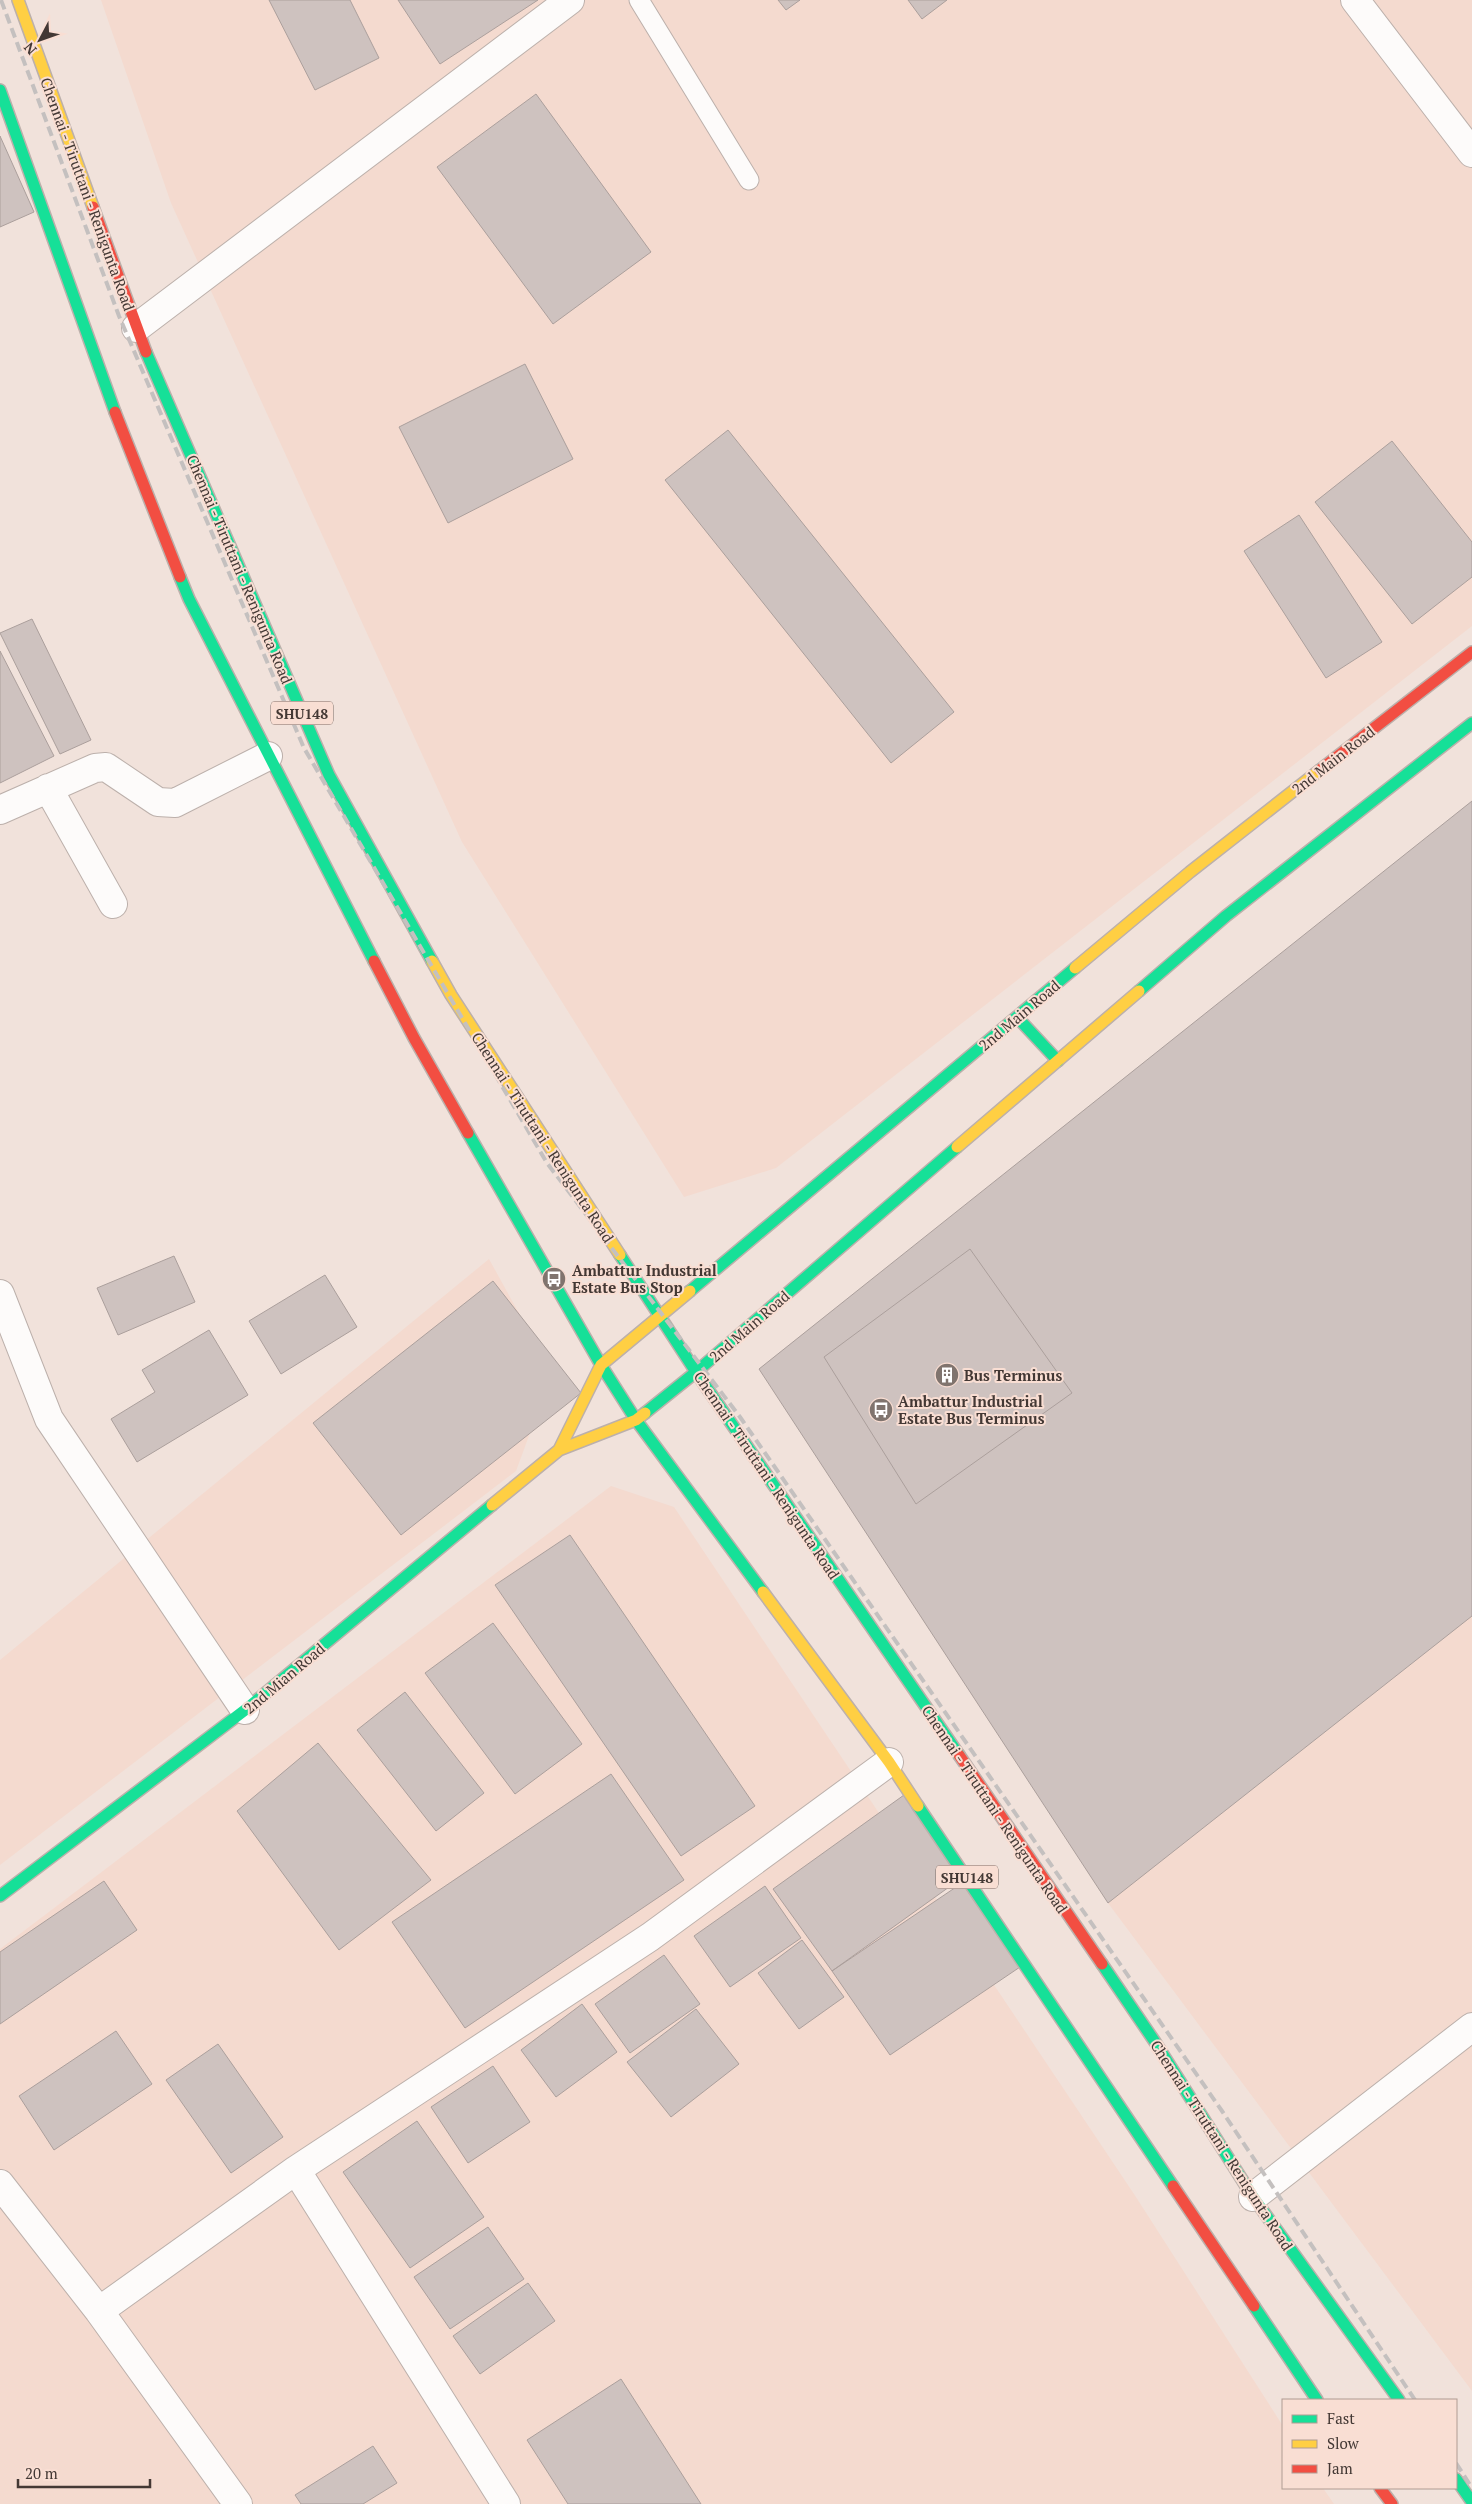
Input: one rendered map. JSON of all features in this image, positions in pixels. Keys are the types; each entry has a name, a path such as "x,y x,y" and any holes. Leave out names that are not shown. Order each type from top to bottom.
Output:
{"main road":[{"name":"Chennai - Tiruttani - Renigunta Road","path":"18,0 136,328 329,775 450,995 696,1372 1155,2042 1253,2197 1398,2399"},
{"name":"SHU148","path":"0,90 123,434 188,599 414,1038 601,1365 636,1420 889,1762 1316,2399"},
{"name":"2nd Main Road","path":"559,1450 601,1365 1190,872 1472,652"},
{"name":"2nd Main Road","path":"559,1450 636,1420 696,1372 1226,916 1472,724"},
{"path":"1017,1017 1058,1061"},
{"name":"2nd Mian Road","path":"0,1896 245,1710 559,1450"},
{"path":"1457,2480 1472,2502"},
{"path":"1381,2489 1392,2504"}],"street":[{"path":"136,328 570,0"},
{"path":"1354,0 1472,153"},
{"path":"0,810 95,768 106,767 158,802 175,803 268,756"},
{"path":"48,788 112,904"},
{"path":"0,1294 49,1419 245,1710"},
{"path":"98,2312 296,2170 650,1937 889,1762"},
{"path":"1253,2197 1472,2027"},
{"path":"296,2170 506,2504"},
{"path":"0,2184 98,2312 238,2504"}],"lane":[{"path":"640,0 749,180"}],"shaded area":[{"path":"101,0 1472,0 1472,626 776,1168 684,1197 462,842 171,203"},
{"path":"489,1259 552,1373 516,1471 0,1865 0,1660"},
{"path":"611,1486 674,1507 1134,2194 1282,2424 1282,2489 1324,2489 1334,2504 0,2504 0,1949"},
{"path":"1472,1616 1472,2391 1108,1903"}],"building":[{"path":"269,0 350,0 379,58 315,90"},
{"path":"398,0 538,0 440,64"},
{"path":"778,0 800,0 786,10"},
{"path":"908,0 947,0 922,19"},
{"path":"536,94 651,252 553,324 437,167"},
{"path":"0,136 34,212 0,227"},
{"path":"525,364 573,459 448,523 399,427"},
{"path":"728,430 954,712 891,763 665,480"},
{"path":"1392,441 1472,542 1472,577 1412,624 1315,502"},
{"path":"1299,515 1382,642 1326,678 1244,551"},
{"path":"32,619 91,740 60,754 0,633"},
{"path":"0,651 54,756 0,783"},
{"path":"1472,801 1472,1616 1108,1903 759,1369"},
{"name":"Bus Terminus","path":"970,1249 1072,1393 916,1504 824,1357"},
{"path":"174,1256 195,1302 118,1335 97,1288"},
{"path":"325,1275 357,1327 281,1374 249,1321"},
{"path":"493,1281 581,1393 401,1535 313,1423"},
{"path":"209,1330 248,1395 137,1462 111,1419 155,1392 142,1370"},
{"path":"570,1535 755,1806 681,1856 495,1585"},
{"path":"493,1623 582,1744 515,1794 425,1673"},
{"path":"405,1692 484,1793 436,1831 357,1730"},
{"path":"318,1743 431,1880 339,1950 237,1811"},
{"path":"611,1774 684,1880 465,2028 392,1922"},
{"path":"904,1795 963,1877 832,1971 773,1889"},
{"path":"104,1881 137,1930 0,2024 0,1952"},
{"path":"962,1883 1020,1967 890,2055 832,1971"},
{"path":"765,1886 801,1938 730,1987 694,1936"},
{"path":"802,1940 844,1997 799,2029 758,1973"},
{"path":"664,1955 700,2004 630,2053 595,2004"},
{"path":"582,2004 617,2052 556,2097 521,2050"},
{"path":"696,2009 739,2064 671,2117 627,2062"},
{"path":"116,2031 152,2084 54,2150 19,2096"},
{"path":"218,2044 283,2137 231,2173 166,2080"},
{"path":"493,2066 530,2122 468,2163 431,2107"},
{"path":"417,2121 484,2217 410,2268 343,2172"},
{"path":"488,2227 524,2279 450,2329 414,2277"},
{"path":"528,2283 555,2321 480,2374 453,2336"},
{"path":"621,2379 701,2504 568,2504 527,2440"},
{"path":"373,2446 397,2483 363,2504 301,2504 295,2495"}],"railway":[{"path":"1,0 119,316 304,748 547,1163 740,1417 1222,2111 1414,2399"},
{"path":"1457,2465 1472,2488"}],"traffic: fast":[{"path":"0,90 115,412"},
{"path":"146,352 329,775 432,961"},
{"path":"180,577 189,599 374,961"},
{"path":"1139,991 1226,916 1472,723"},
{"path":"690,1291 1075,968"},
{"path":"1017,1017 1058,1061"},
{"path":"468,1133 601,1365 636,1420 763,1592"},
{"path":"645,1413 696,1372 957,1147"},
{"path":"620,1255 696,1372 959,1755"},
{"path":"0,1896 245,1710 492,1505"},
{"path":"918,1806 1173,2186"},
{"path":"1102,1964 1155,2042 1253,2197 1398,2399"},
{"path":"1254,2306 1316,2399"},
{"path":"1457,2480 1472,2502"}],"traffic: slow":[{"path":"18,0 93,207"},
{"path":"1075,968 1190,872 1320,770"},
{"path":"432,961 451,995 620,1255"},
{"path":"957,1147 1139,991"},
{"path":"559,1450 601,1365 690,1291"},
{"path":"492,1505 559,1450 636,1420 645,1413"},
{"path":"763,1592 889,1762 918,1806"}],"traffic: jam":[{"path":"93,207 146,352"},
{"path":"115,412 180,577"},
{"path":"1320,770 1472,652"},
{"path":"374,961 414,1038 468,1133"},
{"path":"959,1755 1102,1964"},
{"path":"1173,2186 1254,2306"},
{"path":"1381,2489 1392,2504"}],"place":[{"name":"Ambattur Industrial Estate Bus Stop","path":"554,1279"},
{"name":"Bus Terminus","path":"947,1375"},
{"name":"Ambattur Industrial Estate Bus Terminus","path":"881,1410"}]}
